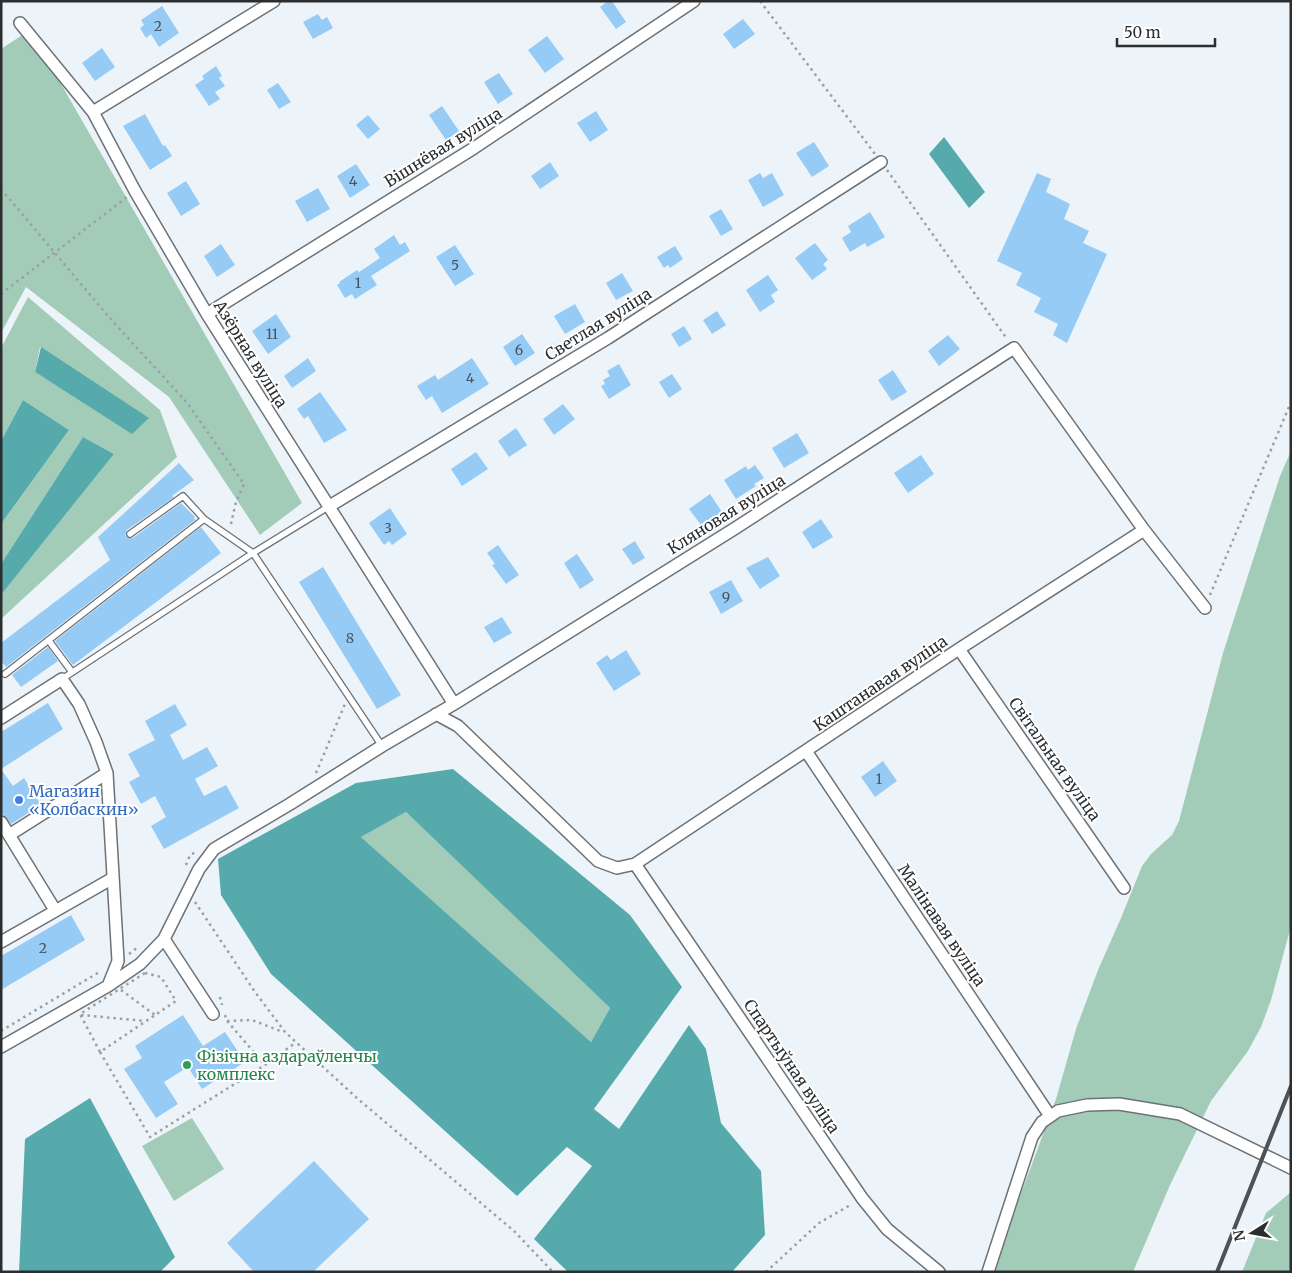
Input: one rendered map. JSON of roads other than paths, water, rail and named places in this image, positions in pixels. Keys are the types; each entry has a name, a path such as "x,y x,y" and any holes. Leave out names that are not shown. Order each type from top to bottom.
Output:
{"street":[{"path":"93,112 274,1"},
{"name":"Вішнёвая вуліца","path":"207,314 474,148 694,1"},
{"name":"Азёрная вуліца","path":"20,23 93,112 135,191 207,314 454,704"},
{"name":"Светлая вуліца","path":"328,507 608,338 881,162"},
{"name":"Кляновая вуліца","path":"1,1047 108,986 140,964 164,939 199,869 214,849 454,704 726,534 1014,348 1144,530"},
{"path":"1144,530 1205,608"},
{"name":"Каштанавая вуліца","path":"634,864 959,649 1144,530"},
{"name":"Світальная вуліца","path":"959,649 1124,888"},
{"path":"1,718 67,676 96,742 108,773 118,961 108,986"},
{"path":"436,714 458,726 598,860 617,868 634,864"},
{"name":"Малінавая вуліца","path":"806,752 1050,1116"},
{"path":"9,835 108,773"},
{"path":"1,822 55,910"},
{"name":"Спартыўная вуліца","path":"634,864 862,1198 887,1228 939,1272"},
{"path":"1,942 113,878"},
{"path":"164,939 212,1014"},
{"path":"988,1272 1032,1137 1042,1122 1058,1111 1087,1105 1118,1104 1180,1114 1291,1168"}],"lane":[{"path":"130,534 182,496 204,519 253,553 382,746"},
{"path":"49,642 67,676 253,553 328,507"},
{"path":"5,674 49,642 204,519"}],"water":[{"path":"944,137 985,192 969,208 929,154"},
{"path":"41,347 149,418 132,434 35,372"},
{"path":"23,400 69,430 1,524 1,441"},
{"path":"83,437 114,454 1,595 1,564"},
{"path":"453,769 630,915 682,987 594,1109 619,1129 689,1025 706,1049 721,1123 761,1171 765,1235 732,1272 567,1271 534,1239 592,1166 567,1147 517,1196 271,974 221,895 218,859 356,783","holes":["406,812 610,1008 591,1042 361,837"]},
{"path":"90,1098 175,1257 160,1272 19,1272 25,1139"}],"railway":[{"path":"1217,1272 1291,1086"}],"place":[{"name":"Магазин «Колбаскин»","path":"19,800"},
{"name":"Фізічна аздараўленчы комплекс","path":"187,1065"}]}
